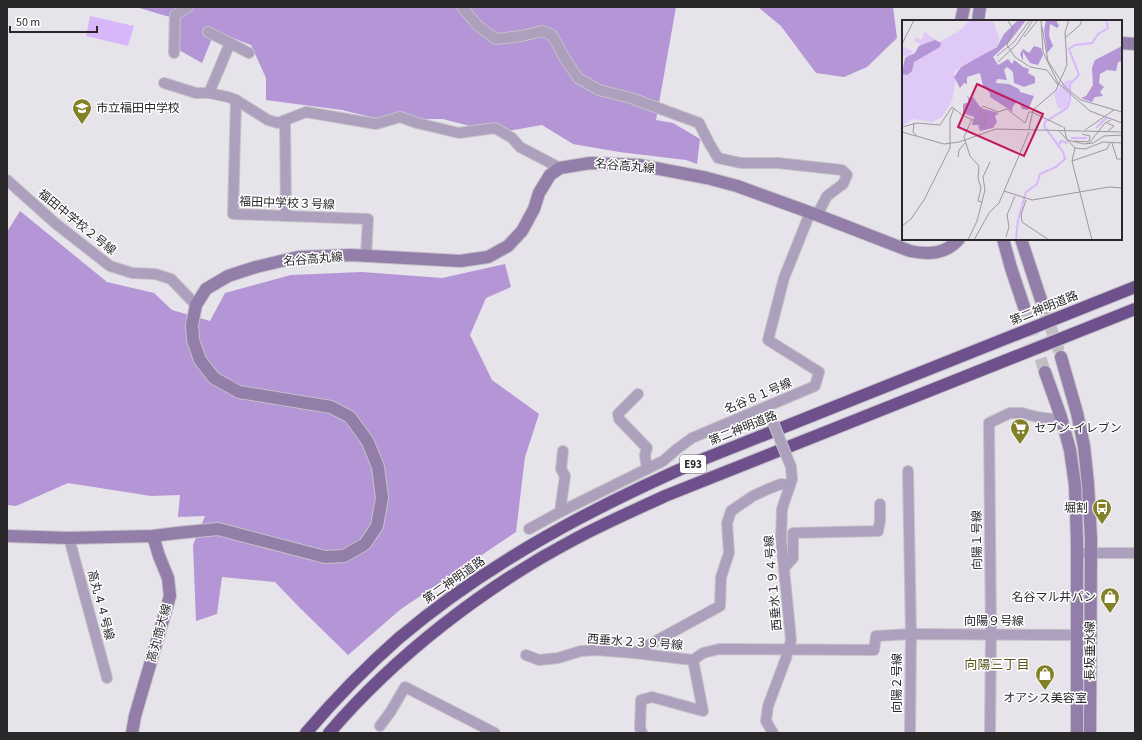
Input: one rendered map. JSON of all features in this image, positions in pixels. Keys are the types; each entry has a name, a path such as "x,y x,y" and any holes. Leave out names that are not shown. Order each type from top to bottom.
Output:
{"highway":[{"name":"第二神明道路","path":"306,733 357,677 399,638 476,581 564,526 657,479 699,461 1135,287"},
{"name":"E93","path":"329,733 372,688 411,651 450,620 488,592 574,539 666,496 1135,309"}],"street":[{"path":"174,53 175,15 188,7"},
{"name":"名谷８１号線","path":"462,7 478,26 496,39 522,36 542,31 552,35 578,78 599,90 631,98 699,124 718,158 741,163 778,163 842,170 847,175 843,184 827,196 814,214 784,278 768,340 819,372 815,386 768,410 692,438 664,460 529,529"},
{"path":"961,20 964,7"},
{"path":"978,20 980,7"},
{"path":"208,32 249,54"},
{"path":"209,93 230,44"},
{"path":"1122,44 1135,44"},
{"path":"164,83 196,93 209,93 228,97 236,100 268,120 278,123 306,112 376,124 400,117 417,123 459,133 495,128 512,138 520,147 560,168"},
{"name":"福田中学校３号線","path":"236,100 233,214 368,219 366,256"},
{"path":"285,120 286,216"},
{"name":"名谷高丸線","path":"153,536 218,529 325,557 344,556 365,544 377,526 382,498 378,466 368,442 350,417 331,407 239,392 214,378 200,360 193,340 192,324 196,305 206,289 228,276 256,267 298,257 351,255 460,261 488,257 508,246 522,231 534,208 539,193 550,175 560,168 590,163 639,165 707,178 737,186 921,254 941,252 959,240"},
{"name":"福田中学校２号線","path":"7,180 55,223 110,266 132,273 155,274 171,279 196,305"},
{"path":"1003,240 1024,307"},
{"path":"1020,240 1043,306"},
{"name":"長坂垂水線","path":"1061,357 1077,413 1084,446 1088,484 1090,552 1090,733"},
{"name":"長坂垂水線","path":"1046,372 1070,450 1075,485 1077,553 1076,733"},
{"path":"638,394 618,414 619,419 647,448 644,455 647,469"},
{"name":"西垂水１９４号線","path":"768,410 791,467 792,479 782,509 781,538 791,640 789,650 768,706 766,721 773,733"},
{"name":"向陽１号線","path":"990,733 991,634 989,423 1010,413 1022,413 1052,419 1061,417"},
{"path":"560,512 565,476 561,469 563,450"},
{"name":"向陽２号線","path":"908,471 911,634 910,733"},
{"path":"634,653 720,606 721,578 729,553 727,523 731,511 752,496 781,484 790,485"},
{"path":"784,568 793,558 793,533 878,531 880,521 880,504"},
{"path":"7,536 69,538 153,536"},
{"name":"高丸商大線","path":"132,733 135,716 170,596 168,578 153,536"},
{"name":"高丸４４号線","path":"69,538 107,678"},
{"path":"1077,553 1135,553"},
{"name":"向陽９号線","path":"789,650 874,650 876,636 911,634 1077,635"},
{"name":"西垂水２３９号線","path":"526,655 539,660 558,658 581,651 595,650 693,660 703,653 719,649 789,650"},
{"path":"642,733 640,728 641,700 652,697 703,711 693,660"},
{"path":"380,726 405,687 495,733"}],"shaded area":[{"path":"136,7 676,7 656,120 673,123 700,139 697,164 686,160 619,152 573,144 542,125 496,133 443,119 379,119 342,110 266,100 266,78 251,45 215,31 202,63 179,50 180,20"},
{"path":"758,7 893,7 897,38 867,67 844,77 816,73 781,26"},
{"path":"90,16 134,26 128,46 86,36"},
{"path":"20,211 107,282 154,293 172,310 210,321 225,293 291,275 362,272 442,278 505,264 511,287 486,298 470,335 492,380 539,414 525,457 516,532 401,609 348,655 275,582 222,577 217,614 196,621 193,545 205,516 178,517 180,495 151,496 68,483 16,506 7,505 7,232"}],"tunnel":[{"path":"1043,306 1061,357"},
{"path":"1024,307 1045,372"}],"place":[{"name":"市立福田中学校","path":"82,125"},
{"name":"セブン-イレブン","path":"1020,445"},
{"name":"堀割","path":"1102,525"},
{"name":"名谷マル井パン","path":"1110,614"},
{"name":"オアシス美容室","path":"1045,691"}],"district":[{"name":"向陽三丁目","path":"997,664"}]}
